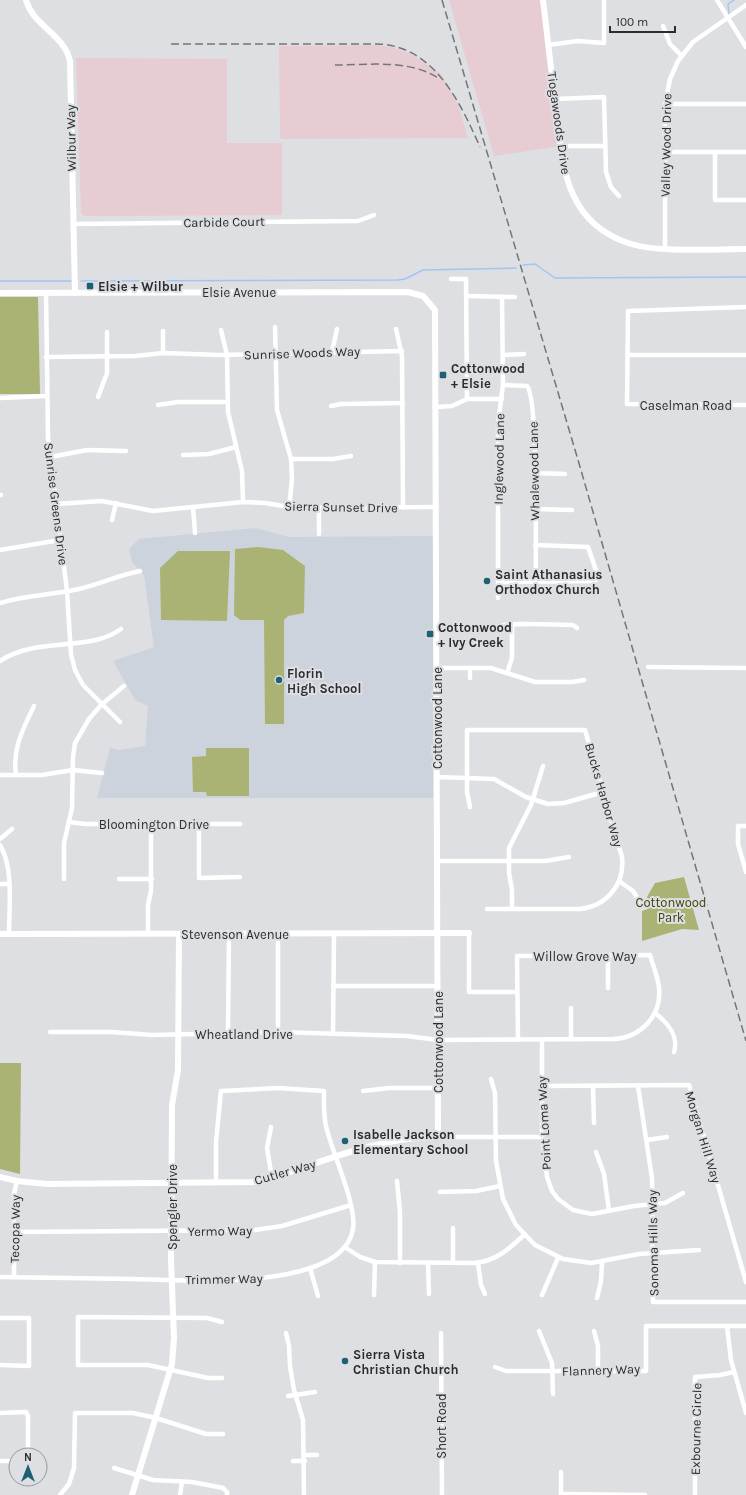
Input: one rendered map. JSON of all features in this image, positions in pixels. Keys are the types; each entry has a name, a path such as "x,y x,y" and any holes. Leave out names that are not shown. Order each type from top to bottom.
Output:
{"street":[{"name":"Wilbur Way","path":"26,0 36,18 63,44 70,60 75,293"},
{"name":"Tiogawoods Drive","path":"543,0 563,167 569,187 579,205 592,221 608,234 622,241 641,247 665,249 746,249"},
{"path":"548,45 578,41 604,43 604,0"},
{"path":"717,0 746,47"},
{"name":"Valley Wood Drive","path":"665,249 665,104 670,79 682,56 696,39 746,5"},
{"path":"664,26 670,44 682,56"},
{"path":"555,99 604,97 607,176 611,187 619,196"},
{"path":"665,104 746,104"},
{"path":"561,146 605,146"},
{"path":"665,152 746,152"},
{"path":"715,152 715,200 746,200"},
{"name":"Carbide Court","path":"73,224 358,221 374,215"},
{"path":"450,279 466,279 467,399"},
{"name":"Elsie Avenue","path":"0,293 408,292 415,293 428,300"},
{"name":"Sunrise Greens Drive","path":"46,293 46,396 50,457 67,591 69,643 72,659 78,675 87,689 120,722"},
{"path":"466,296 516,297"},
{"name":"Inglewood Lane","path":"498,598 498,423 503,384 502,297"},
{"name":"Cottonwood Lane","path":"428,300 435,310 437,407 438,1137"},
{"path":"746,307 628,311 628,355 746,356"},
{"path":"275,327 277,410 290,459 292,479 289,508"},
{"path":"332,352 337,329"},
{"path":"396,329 402,351 403,508"},
{"path":"221,330 227,355 227,402 230,425 242,471 243,502"},
{"path":"163,331 163,353"},
{"path":"98,397 106,379 107,332"},
{"name":"Sunrise Woods Way","path":"46,357 163,353 227,355 402,351"},
{"path":"503,355 524,354"},
{"name":"Caselman Road","path":"628,355 627,404 746,405"},
{"name":"Whalewood Lane","path":"503,384 524,385 530,390 533,413 535,473 536,582"},
{"path":"0,398 46,396"},
{"path":"437,407 452,406 467,399 502,399"},
{"path":"158,405 178,402 227,402"},
{"path":"331,406 341,404 403,402"},
{"path":"182,455 209,454 236,447"},
{"path":"50,457 87,450 126,451"},
{"path":"290,459 333,459 351,456"},
{"path":"535,473 565,474"},
{"name":"Sierra Sunset Drive","path":"56,504 85,501 116,503 153,511 243,502 265,503 289,508 437,507"},
{"path":"112,520 116,503"},
{"path":"192,507 195,533"},
{"path":"319,508 319,534"},
{"path":"535,509 572,510"},
{"path":"0,550 60,540"},
{"path":"498,582 595,581 598,576 589,549 586,546 535,545"},
{"path":"0,603 20,598 67,591 140,571"},
{"path":"492,628 497,625 573,625 577,628"},
{"path":"507,673 512,658 512,625"},
{"path":"0,661 26,649 102,639 121,629"},
{"path":"648,667 746,668"},
{"path":"437,668 491,668 521,679 535,682 572,682 584,680"},
{"path":"470,668 470,678"},
{"path":"64,879 64,850 72,808 73,752 79,734 88,719 101,704 124,686"},
{"path":"16,775 16,747 34,706"},
{"name":"Bucks Harbor Way","path":"467,778 467,730 585,730 622,857 622,870 619,881 609,897 602,902 589,907 487,909"},
{"path":"512,909 508,861 510,843 533,800 543,766"},
{"path":"0,775 47,774 73,770 102,773"},
{"path":"437,777 489,778 498,780 533,800 548,804 559,804 603,792"},
{"path":"467,778 467,797 470,806"},
{"name":"Bloomington Drive","path":"69,822 86,824 240,824"},
{"path":"148,934 148,910 152,878 151,824"},
{"path":"199,824 199,878 240,877"},
{"path":"746,826 738,826 737,838 746,872"},
{"path":"0,839 12,829"},
{"path":"0,846 8,864 9,934"},
{"path":"438,862 550,861 569,857"},
{"path":"119,879 152,878"},
{"path":"619,881 633,891 642,905"},
{"path":"0,884 8,884"},
{"path":"333,1034 334,933"},
{"path":"469,933 469,992 518,992"},
{"name":"Stevenson Avenue","path":"0,934 469,933"},
{"name":"Spengler Drive","path":"132,1495 171,1370 173,1354 174,1318 171,1232 172,1100 178,1070 179,934"},
{"path":"228,1033 230,934"},
{"path":"278,934 278,1032"},
{"name":"Willow Grove Way","path":"438,1040 518,1040 542,1040 613,1039 627,1037 644,1027 655,1012 658,1003 659,989 650,955 517,956 518,1040"},
{"path":"608,956 608,988"},
{"path":"333,986 438,986"},
{"path":"570,1008 571,1039"},
{"path":"655,1012 666,1023 671,1031 675,1043 674,1052"},
{"name":"Wheatland Drive","path":"50,1032 178,1035 278,1032 412,1036 438,1040"},
{"name":"Point Loma Way","path":"542,1040 542,1137 547,1177 552,1191 558,1199 569,1208 582,1213 597,1214 668,1202 683,1193"},
{"path":"492,1079 495,1094 495,1137 500,1186 510,1217 524,1235 543,1250 558,1258 582,1263 602,1263 634,1255 699,1250"},
{"name":"Morgan Hill Way","path":"542,1086 689,1085 746,1282"},
{"path":"593,1086 594,1123"},
{"name":"Sonoma Hills Way","path":"638,1086 652,1178 653,1302 746,1302"},
{"name":"Trimmer Way","path":"0,1278 173,1280 263,1278 310,1268 334,1258 345,1247 354,1228 354,1218 351,1205 325,1121 324,1091 278,1088 222,1091 216,1142 216,1183"},
{"path":"363,1091 389,1088 438,1088"},
{"path":"271,1127 267,1148 272,1178"},
{"name":"Cutler Way","path":"0,1177 17,1181 47,1184 254,1182 272,1178 387,1142 414,1138 438,1137 542,1137"},
{"path":"647,1140 667,1137"},
{"path":"596,1152 604,1174 609,1211"},
{"name":"Tecopa Way","path":"14,1278 14,1194 17,1181"},
{"path":"397,1181 400,1212 400,1263"},
{"path":"440,1192 476,1191 500,1186"},
{"name":"Yermo Way","path":"14,1232 171,1232 262,1230 282,1226 351,1205"},
{"path":"453,1263 454,1228"},
{"path":"345,1247 360,1257 375,1262 478,1263 501,1255 524,1235"},
{"path":"542,1295 558,1258"},
{"path":"374,1295 375,1262"},
{"path":"428,1263 429,1294"},
{"path":"478,1263 481,1285 485,1294"},
{"path":"597,1298 601,1281 602,1263"},
{"path":"310,1268 318,1296"},
{"path":"222,1322 212,1318 78,1317 78,1365 142,1365 208,1378 222,1378"},
{"path":"0,1318 29,1318 28,1366 0,1365"},
{"name":"Flannery Way","path":"495,1367 506,1371 646,1371 646,1326 727,1326"},
{"path":"746,1326 727,1326 729,1350 746,1413"},
{"path":"539,1331 551,1358 554,1371 553,1394"},
{"path":"594,1331 598,1346 598,1371"},
{"path":"286,1333 295,1395 303,1420 305,1455 304,1495"},
{"name":"Short Road","path":"441,1333 442,1495"},
{"name":"Exbourne Circle","path":"695,1495 695,1377 715,1376 734,1372"},
{"path":"288,1396 315,1392"},
{"path":"0,1413 26,1412 28,1416 28,1447"},
{"path":"60,1495 70,1484 74,1468 75,1413 133,1413 156,1418 206,1434 223,1434"},
{"path":"305,1455 317,1455"},
{"path":"293,1461 305,1461"},
{"path":"114,1468 157,1481 182,1482 223,1488 228,1492 227,1495"},
{"path":"561,1472 561,1494 645,1495"},
{"path":"180,1495 182,1482"}],"shaded area":[{"path":"449,0 543,0 561,146 494,156"},
{"path":"377,45 391,47 410,53 441,74 458,104 468,138 280,139 279,46"},
{"path":"76,58 227,59 227,143 282,143 282,215 84,216 81,213"},
{"name":"Florin High School","path":"255,528 289,537 433,536 433,798 97,798 110,748 119,750 145,746 148,706 135,700 113,661 154,647 144,575 132,562 129,549 139,539"}],"green space":[{"path":"0,297 38,297 40,394 0,394"},
{"path":"258,547 283,550 305,566 304,613 288,616 284,620 284,724 265,724 264,620 240,620 234,615 235,549"},
{"path":"178,551 230,551 227,621 161,620 160,568"},
{"path":"206,748 249,748 249,796 207,796 206,792 193,792 192,757 206,756"},
{"name":"Cottonwood Park","path":"684,877 699,930 682,929 642,941 642,911 648,909 650,904 647,897 655,883"},
{"path":"0,1063 21,1063 20,1174 0,1169"}],"waterway":[{"path":"729,14 728,4 734,0"},
{"path":"523,265 535,264 555,278 746,277"},
{"path":"81,281 398,280 405,279 423,270 516,268"},
{"path":"0,281 71,281"}],"railway":[{"path":"442,0 578,460 746,1041"},
{"path":"171,44 378,44 398,47 415,55 430,66 442,79 464,112 480,147"},
{"path":"335,65 388,64 414,68 427,72 438,78"}],"place":[{"name":"Elsie + Wilbur","path":"90,286"},
{"name":"Cottonwood + Elsie","path":"443,375"},
{"name":"Saint Athanasius Orthodox Church","path":"487,581"},
{"name":"Cottonwood + Ivy Creek","path":"430,634"},
{"name":"Florin High School","path":"279,680"},
{"name":"Isabelle Jackson Elementary School","path":"345,1141"},
{"name":"Sierra Vista Christian Church","path":"345,1361"}]}
